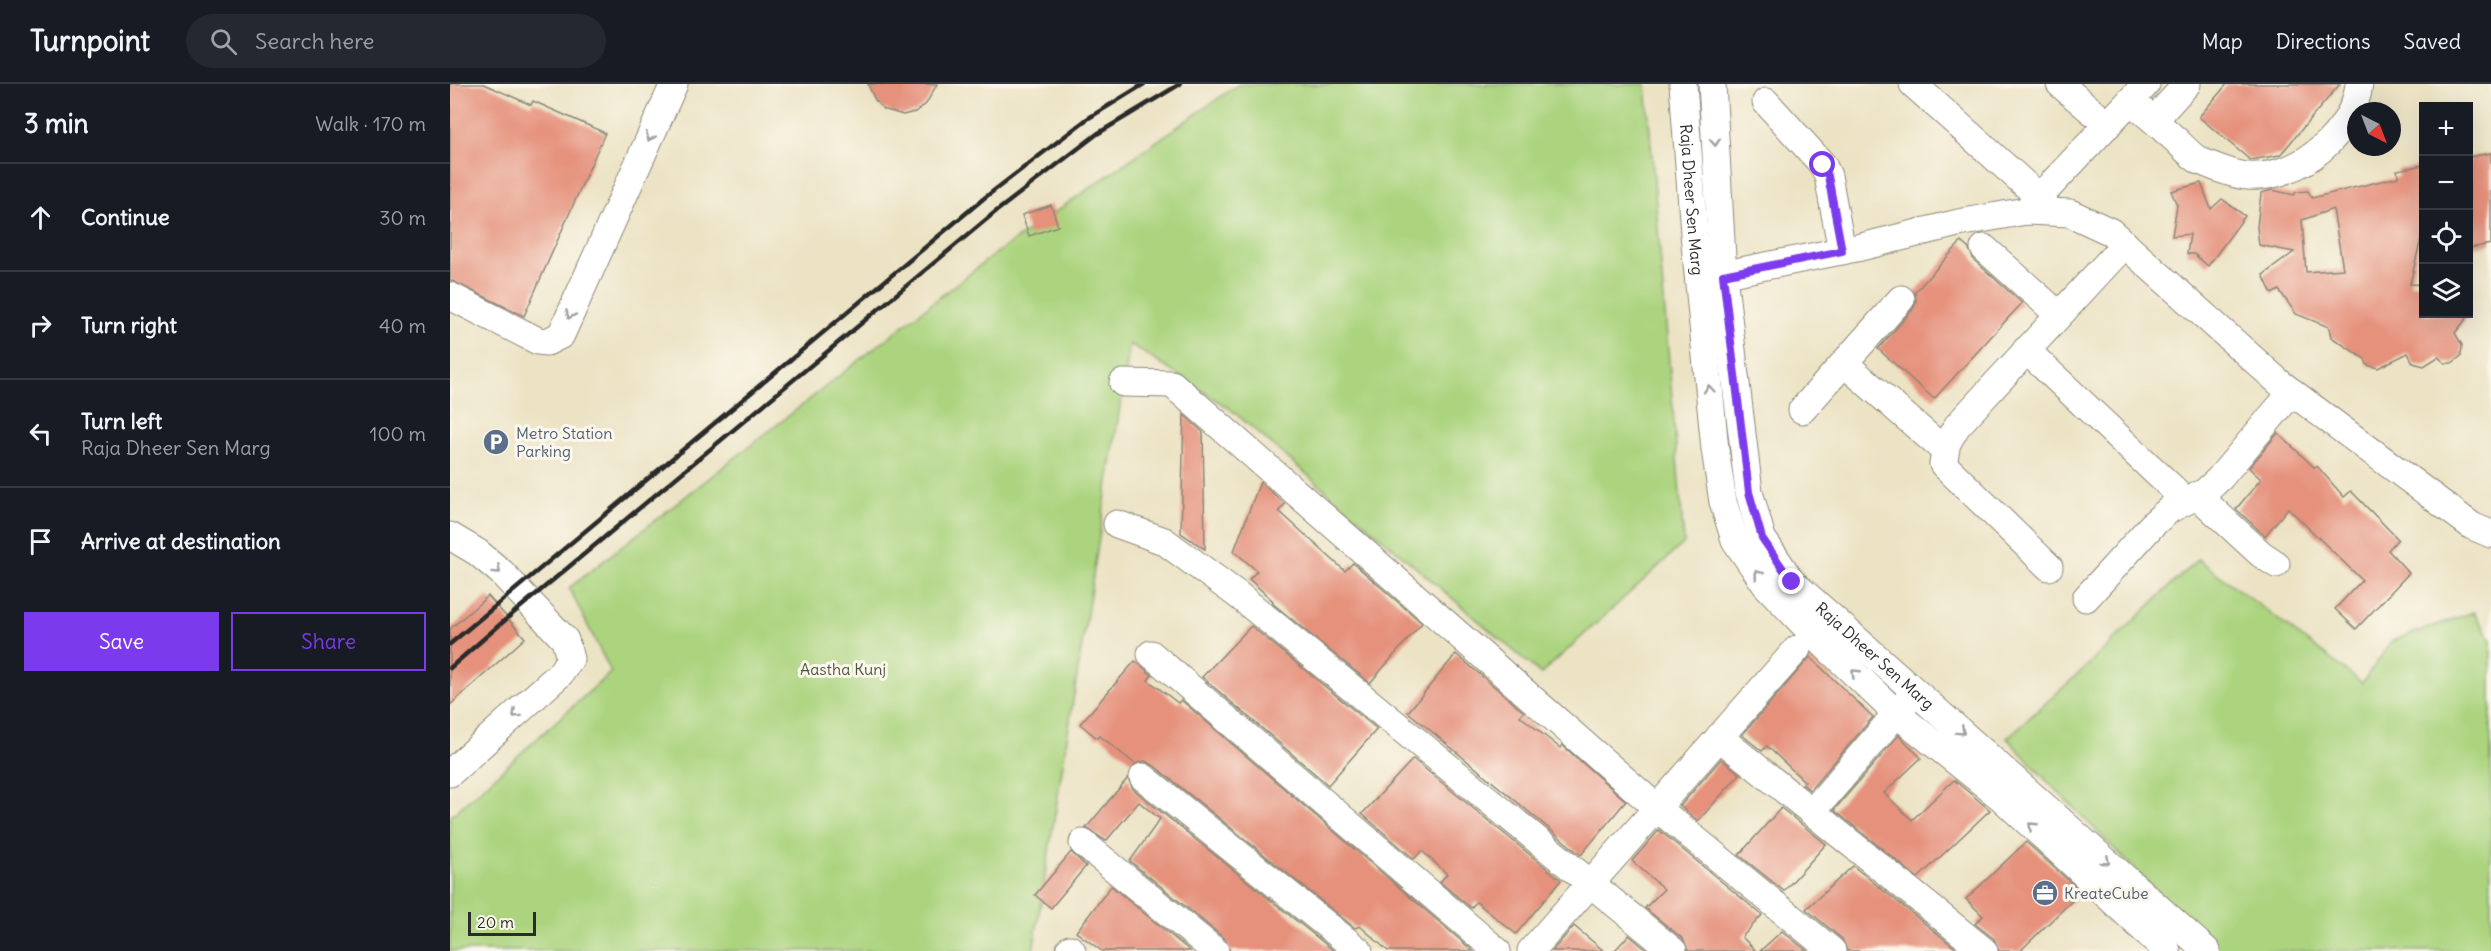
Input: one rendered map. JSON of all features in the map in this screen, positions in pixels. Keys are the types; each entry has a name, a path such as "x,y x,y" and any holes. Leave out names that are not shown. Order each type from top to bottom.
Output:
{"street":[{"path":"450,296 538,341 547,342 561,335 675,84"},
{"name":"Raja Dheer Sen Marg","path":"1683,84 1711,277 1749,492 1762,538 1792,582 2207,951"},
{"name":"Raja Dheer Sen Marg","path":"1712,84 1711,277 1715,449 1723,502 1736,540 1750,564 1779,600 1897,714 2003,799 2167,951"},
{"path":"1914,84 2032,204"},
{"path":"2060,84 2108,124"},
{"path":"2154,120 2187,84"},
{"path":"2032,204 2138,92 2154,120 2197,159 2219,169 2248,176 2270,174 2298,165 2320,153 2345,123 2359,84"},
{"path":"1766,102 1823,165 1828,176 1842,251"},
{"path":"1711,277 1842,251 2032,204 2070,213 2111,232 2292,392 2472,526 2491,534"},
{"path":"2049,567 1943,464 1946,451 1957,426 2125,244"},
{"path":"1984,248 2059,315"},
{"path":"1802,410 1901,299"},
{"path":"2026,350 2191,498 2276,564"},
{"path":"1844,363 1946,451"},
{"path":"1123,383 1172,384 1657,808 1832,951"},
{"path":"2086,598 2154,523 2191,498 2205,492 2220,478 2292,392"},
{"path":"1117,524 1164,541 1238,595 1673,951"},
{"path":"450,536 477,552 501,573 565,640 570,659 560,674 450,773"},
{"path":"1531,951 1797,649"},
{"path":"1151,654 1497,951"},
{"path":"1812,812 1916,691"},
{"path":"1719,737 1812,812 1967,946"},
{"path":"1143,777 1359,951"},
{"path":"1083,843 1215,951"}],"green space":[{"name":"Aastha Kunj","path":"1239,84 1646,84 1684,543 1541,674 1229,408 1130,344 1033,951 450,951 450,817 611,672 569,588 992,256"},
{"path":"2198,559 2362,683 2392,641 2474,612 2491,640 2491,951 2216,951 2007,738 2088,665"}],"building":[{"path":"450,84 484,84 531,105 533,101 605,133 524,316 450,280"},
{"path":"868,84 937,84 926,104 915,112 903,115 883,109 875,100"},
{"path":"2227,84 2340,84 2280,155 2250,160 2199,117"},
{"path":"2491,153 2491,244 2473,247 2473,210 2473,156"},
{"path":"2419,166 2419,247 2410,284 2419,285 2419,318 2467,318 2455,333 2462,345 2461,356 2452,363 2445,363 2438,357 2424,366 2413,363 2408,353 2378,368 2367,365 2365,359 2331,337 2329,327 2296,314 2279,290 2272,294 2263,275 2294,252 2259,245 2257,227 2261,193 2272,190 2294,195 2296,192 2308,191 2312,198 2398,177 2397,170","holes":["2333,209 2343,269 2306,272 2302,220"]},
{"path":"2201,183 2211,209 2222,199 2245,216 2208,266 2194,254 2187,254 2190,234 2172,236 2177,205 2171,191"},
{"path":"1051,205 1058,226 1029,236 1022,215"},
{"path":"1961,242 1969,249 1974,260 2022,303 1934,399 1878,349 1913,309 1916,302 1915,292"},
{"path":"1184,415 1203,432 1205,549 1181,533"},
{"path":"2278,433 2315,468 2317,466 2344,497 2351,491 2398,539 2388,550 2409,573 2356,629 2335,609 2362,580 2288,508 2265,536 2236,509 2261,479 2249,468"},
{"path":"1260,482 1285,504 1279,511 1345,571 1353,563 1422,623 1370,683 1272,603 1273,601 1249,579 1257,571 1234,551"},
{"path":"488,596 525,638 450,705 450,629"},
{"path":"1251,626 1377,729 1328,785 1202,677"},
{"path":"1456,654 1524,712 1520,716 1560,748 1562,745 1626,801 1581,855 1408,712"},
{"path":"1810,657 1873,717 1810,790 1802,784 1805,782 1767,746 1762,751 1742,735"},
{"path":"1135,661 1152,675 1148,680 1178,703 1181,700 1473,951 1388,951 1360,926 1355,928 1153,765 1145,761 1135,764 1100,736 1097,738 1080,724"},
{"path":"1899,735 1921,758 1884,793 1912,820 1954,780 1990,810 1918,878 1834,810"},
{"path":"1413,759 1561,880 1516,934 1476,902 1471,908 1440,882 1447,874 1422,851 1414,859 1362,814"},
{"path":"1721,759 1740,774 1698,821 1680,806"},
{"path":"1128,778 1133,789 1334,951 1230,951 1225,939 1130,861 1160,819 1139,802 1106,841 1086,828"},
{"path":"1781,808 1826,844 1784,891 1739,855"},
{"path":"1659,830 1762,915 1742,937 1756,951 1688,951 1683,939 1645,908 1664,889 1632,861"},
{"path":"2026,842 2081,892 2020,951 1999,951 1994,939 1975,924 1983,916 1966,899"},
{"path":"1071,852 1086,866 1051,908 1035,895"},
{"path":"1853,866 1959,951 1847,951 1842,939 1806,909"},
{"path":"1111,886 1190,951 1102,951 1076,932"},
{"path":"1574,926 1604,951 1552,951"},
{"path":"1782,931 1807,951 1760,951"},
{"path":"1629,935 1648,951 1614,951"}],"railway":[{"path":"450,644 983,199 1087,119 1144,84"},
{"path":"450,668 994,213 1097,134 1180,84"}],"place":[{"name":"Metro Station Parking","path":"496,442"},
{"name":"KreateCube","path":"2045,893"}],"route":[{"path":"1792,582 1762,538 1749,492 1723,275 1842,251 1828,176 1823,165"}]}
